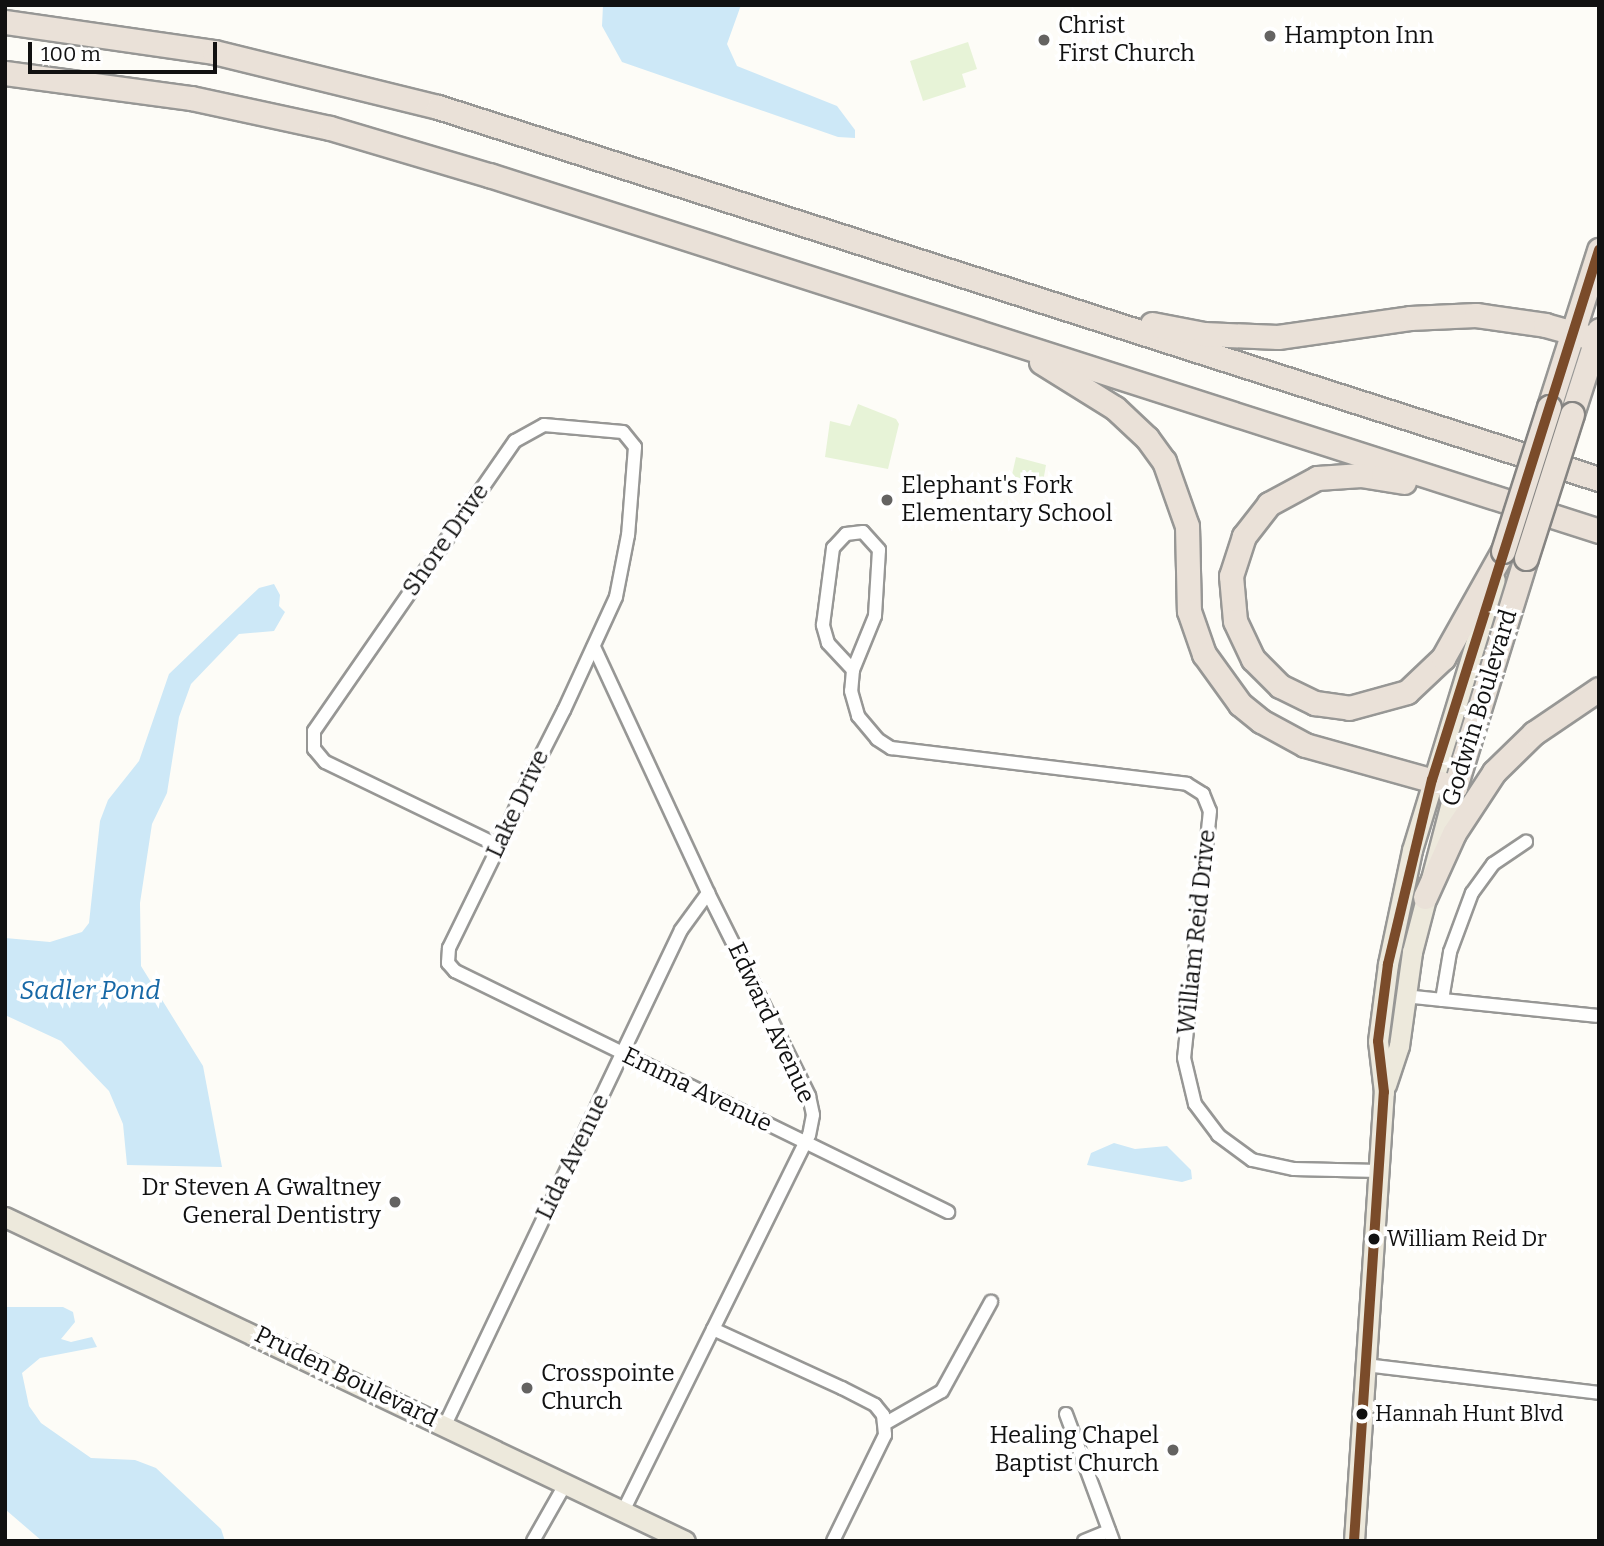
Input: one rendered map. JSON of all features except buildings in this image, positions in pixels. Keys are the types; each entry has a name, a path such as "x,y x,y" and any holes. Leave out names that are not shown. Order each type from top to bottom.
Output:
{"highway":[{"path":"5,22 214,52 353,83 1599,479"},
{"path":"5,73 191,98 330,128 999,338 1599,531"},
{"name":"Godwin Boulevard","path":"1503,551 1599,250"},
{"path":"983,282 1074,301 1137,321 1216,335 1308,335 1456,315 1522,320 1598,336"},
{"name":"Godwin Boulevard","path":"1455,787 1598,336"},
{"path":"999,338 1115,408 1147,438 1164,461 1187,526 1189,611 1197,636 1215,674 1240,704 1261,721 1305,745 1455,787"},
{"path":"1481,494 1361,475 1317,478 1283,493 1256,518 1234,562 1231,594 1239,634 1265,673 1297,696 1349,708 1390,700 1434,670 1503,551"},
{"path":"1425,897 1454,834 1494,772 1534,733 1599,689"}],"main road":[{"name":"Godwin Boulevard","path":"1354,1541 1384,1092 1378,1041 1388,964 1432,780 1503,551"},
{"name":"Godwin Boulevard","path":"1384,1092 1399,1046 1404,996 1425,897 1455,787"},
{"name":"Pruden Boulevard","path":"5,1216 685,1541"}],"street":[{"name":"Shore Drive","path":"499,846 337,769 317,754 313,740 331,704 515,441 544,425 623,432 635,447 623,573 594,647"},
{"name":"William Reid Drive","path":"853,670 828,643 823,625 833,548 846,534 856,532 870,536 880,555 873,626 853,670 851,691 858,716 877,739 891,747 1188,784 1203,794 1210,811 1184,1058 1195,1104 1218,1135 1252,1160 1294,1169 1379,1171"},
{"name":"Lake Drive","path":"448,963 449,948 594,647"},
{"name":"Edward Avenue","path":"594,647 708,892 809,1096 813,1121 623,1511"},
{"path":"1442,1000 1450,952 1472,893 1493,864 1526,842"},
{"name":"Lida Avenue","path":"445,1426 681,930 708,892"},
{"name":"Emma Avenue","path":"448,963 455,971 948,1212"},
{"path":"1404,996 1596,1016"},
{"path":"833,1541 878,1452 886,1423 942,1391 991,1302"},
{"path":"713,1329 875,1405 886,1423"},
{"path":"1364,1365 1599,1392"},
{"path":"1066,1414 1111,1536 1084,1541"},
{"path":"533,1541 566,1483"}],"green space":[{"path":"968,42 977,69 962,74 966,87 923,101 910,61"},
{"path":"858,404 896,419 899,424 888,469 825,457 830,421 850,426"},
{"path":"1016,457 1046,465 1041,493 1023,495 1009,488"}],"water":[{"path":"603,5 741,5 727,44 737,66 837,106 855,130 855,138 838,137 622,62 602,26"},
{"name":"Sadler Pond","path":"274,584 280,595 279,606 285,612 274,631 239,634 191,684 179,717 167,793 152,824 140,903 141,966 203,1066 222,1167 127,1165 123,1124 109,1091 61,1041 5,1015 5,938 50,942 82,932 89,923 100,821 108,800 139,761 169,674 259,588"},
{"path":"1114,1143 1135,1149 1167,1146 1191,1170 1192,1179 1182,1182 1087,1165 1091,1153"},
{"path":"5,1307 63,1307 73,1312 75,1322 61,1339 71,1342 92,1337 97,1347 40,1358 22,1373 29,1406 41,1423 91,1458 135,1460 156,1468 221,1529 225,1541 42,1541 6,1510"}],"transit line":[{"path":"1354,1541 1384,1092 1378,1041 1388,964 1432,780 1599,250"}],"place":[{"name":"Hampton Inn","path":"1270,36"},
{"name":"Christ First Church","path":"1044,40"},
{"name":"Elephant's Fork Elementary School","path":"887,500"},
{"name":"Dr Steven A Gwaltney General Dentistry","path":"395,1202"},
{"name":"William Reid Dr","path":"1374,1239"},
{"name":"Crosspointe Church","path":"527,1388"},
{"name":"Hannah Hunt Blvd","path":"1362,1414"},
{"name":"Healing Chapel Baptist Church","path":"1173,1450"}]}
